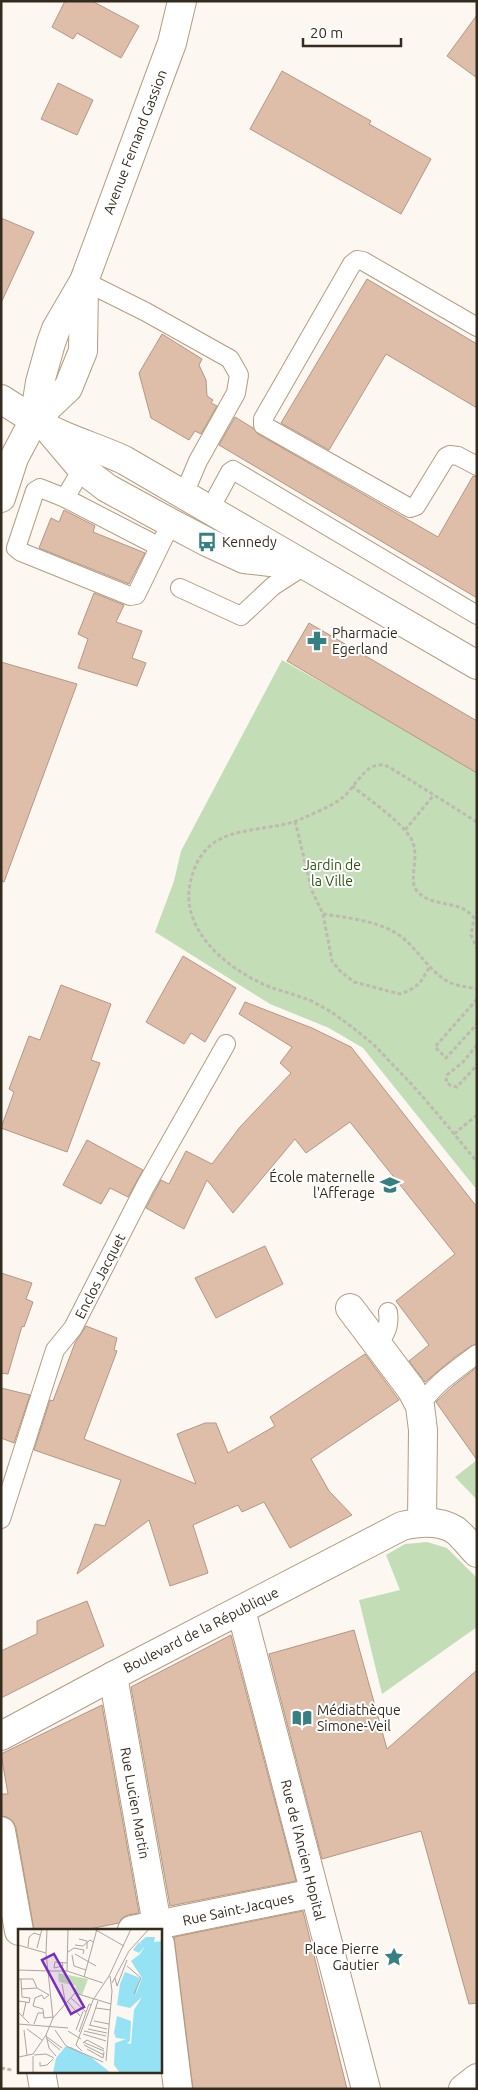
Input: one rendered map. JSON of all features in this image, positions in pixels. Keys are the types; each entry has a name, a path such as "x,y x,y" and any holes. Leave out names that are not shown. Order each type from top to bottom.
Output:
{"street":[{"name":"Avenue Fernand Gassion","path":"1,498 14,458 41,425 40,382 51,343 56,329 84,281 172,43 182,1"},
{"path":"1,399 41,425 124,460 477,665"},
{"path":"41,425 82,469 165,535 207,542 244,558 273,564 305,566"},
{"path":"350,1308 411,1389 420,1406 423,1430 412,1524 440,1525 454,1530 477,1553"},
{"name":"Boulevard de la République","path":"1,1736 113,1676 412,1524"},
{"name":"Rue de l'Ancien Hopital","path":"241,1610 366,2089"},
{"name":"Rue Lucien Martin","path":"113,1676 152,1929"},
{"path":"1,1831 19,1929"},
{"name":"Rue Saint-Jacques","path":"161,1930 314,1893"},
{"name":"Rue Lucien Martin","path":"161,1986 178,2089"},
{"path":"41,2072 44,2089"},
{"path":"463,2089 477,2078"}],"lane":[{"path":"477,327 364,261 357,260 352,264 263,419 263,425 410,508 416,506 446,457 450,455 458,456 477,466"},
{"path":"84,281 146,312 230,359 239,375 236,393 198,461 184,494"},
{"path":"65,498 82,469"},
{"path":"210,509 230,472 233,470 477,615"},
{"path":"40,488 65,498 165,535 136,594 130,596 20,552 16,548 35,491 40,488"},
{"path":"180,588 242,616 273,586 305,566"},
{"name":"Enclos Jacquet","path":"1,1519 55,1350 74,1328 145,1187 226,1044"},
{"path":"377,1345 386,1333 389,1321 388,1312"},
{"path":"420,1406 428,1393 436,1385 477,1354"}],"path":[{"path":"477,822 383,764 374,765 342,798 294,822 226,836 211,845 192,870 188,891 191,913 199,932 232,966 259,982 318,1005 336,1015 371,1042 413,1086 477,1162"},
{"path":"352,786 405,830 413,842 417,859 412,881 416,890 424,897 462,907 474,918 471,936 477,948"},
{"path":"405,830 433,796"},
{"path":"294,822 312,892 323,914 332,961 340,971 354,982 400,994 410,990 420,982 430,966"},
{"path":"323,914 359,920 391,930 403,938 439,976 452,983 477,989"},
{"path":"477,999 435,1047 446,1058 477,1024"},
{"path":"477,1045 463,1062 447,1075 446,1082 457,1087 477,1065"},
{"path":"454,1134 477,1115"}],"green space":[{"name":"Jardin de la Ville","path":"282,660 477,770 477,1190 363,1048 329,1028 270,1004 155,932 174,881 181,851"},
{"path":"477,1460 477,1500 455,1477"},
{"path":"427,1542 447,1548 477,1578 477,1627 382,1694 359,1600 400,1590 386,1555 405,1544"}],"building":[{"path":"65,1 92,1 139,26 121,58 77,33 73,39 52,27"},
{"path":"477,15 477,78 447,56"},
{"path":"282,71 371,121 369,124 431,159 401,214 250,129"},
{"path":"58,83 93,100 77,135 41,119"},
{"path":"1,218 34,232 1,303"},
{"path":"367,279 477,344 477,408 386,354 329,450 281,423"},
{"path":"162,334 202,359 199,365 206,380 207,396 213,400 211,403 217,406 201,434 195,431 189,440 151,418 139,373"},
{"path":"235,417 253,428 258,434 438,537 473,476 477,477 477,598 219,445"},
{"path":"64,510 95,526 93,532 145,553 129,584 39,548 51,518 59,522"},
{"path":"94,593 124,605 116,622 142,631 132,658 146,663 137,686 78,668 88,639 78,634"},
{"path":"309,623 477,721 477,773 287,661"},
{"path":"1,662 77,684 4,882 1,881"},
{"path":"183,956 236,988 205,1042 191,1033 184,1044 146,1022"},
{"path":"61,985 111,1004 91,1060 100,1063 67,1152 1,1128 14,1092 9,1089 29,1036 40,1040"},
{"path":"245,1002 312,1028 351,1047 477,1207 477,1344 455,1357 425,1382 409,1361 429,1345 396,1301 455,1254 350,1122 306,1153 295,1139 233,1213 207,1180 184,1229 146,1208 161,1180 169,1184 186,1151 212,1164 240,1127 291,1073 280,1063 292,1047 239,1014"},
{"path":"87,1140 143,1170 128,1197 110,1188 101,1204 63,1185"},
{"path":"265,1246 283,1284 216,1318 195,1278"},
{"path":"1,1273 32,1283 26,1299 33,1302 24,1327 22,1326 8,1374 1,1373"},
{"path":"86,1326 117,1338 114,1350 117,1351 84,1439 196,1484 177,1434 205,1423 216,1423 228,1453 275,1426 270,1417 365,1354 399,1400 311,1459 329,1491 352,1515 290,1548 264,1502 242,1512 238,1505 193,1525 208,1573 170,1586 149,1520 77,1574 95,1524 105,1526 121,1480 34,1450 50,1400 53,1401 75,1343"},
{"path":"477,1367 477,1460 436,1402"},
{"path":"1,1388 30,1395 14,1443 1,1438"},
{"path":"87,1601 104,1646 1,1698 1,1651 37,1634 37,1621"},
{"path":"354,1630 387,1749 477,1670 477,2003 469,2004 421,1831 322,1859 269,1654"},
{"path":"231,1635 296,1881 170,1906 131,1687"},
{"path":"102,1705 139,1913 122,1918 119,1923 89,1929 34,1929 16,1828 13,1821 1,1816 1,1794 8,1794 1,1754"},
{"path":"303,1911 347,2089 193,2089 174,1937"}],"place":[{"name":"Kennedy","path":"207,542"},
{"name":"Pharmacie Egerland","path":"317,641"},
{"name":"École maternelle l'Afferage","path":"390,1185"},
{"name":"Médiathèque Simone-Veil","path":"302,1718"},
{"name":"Place Pierre Gautier","path":"394,1957"}]}
